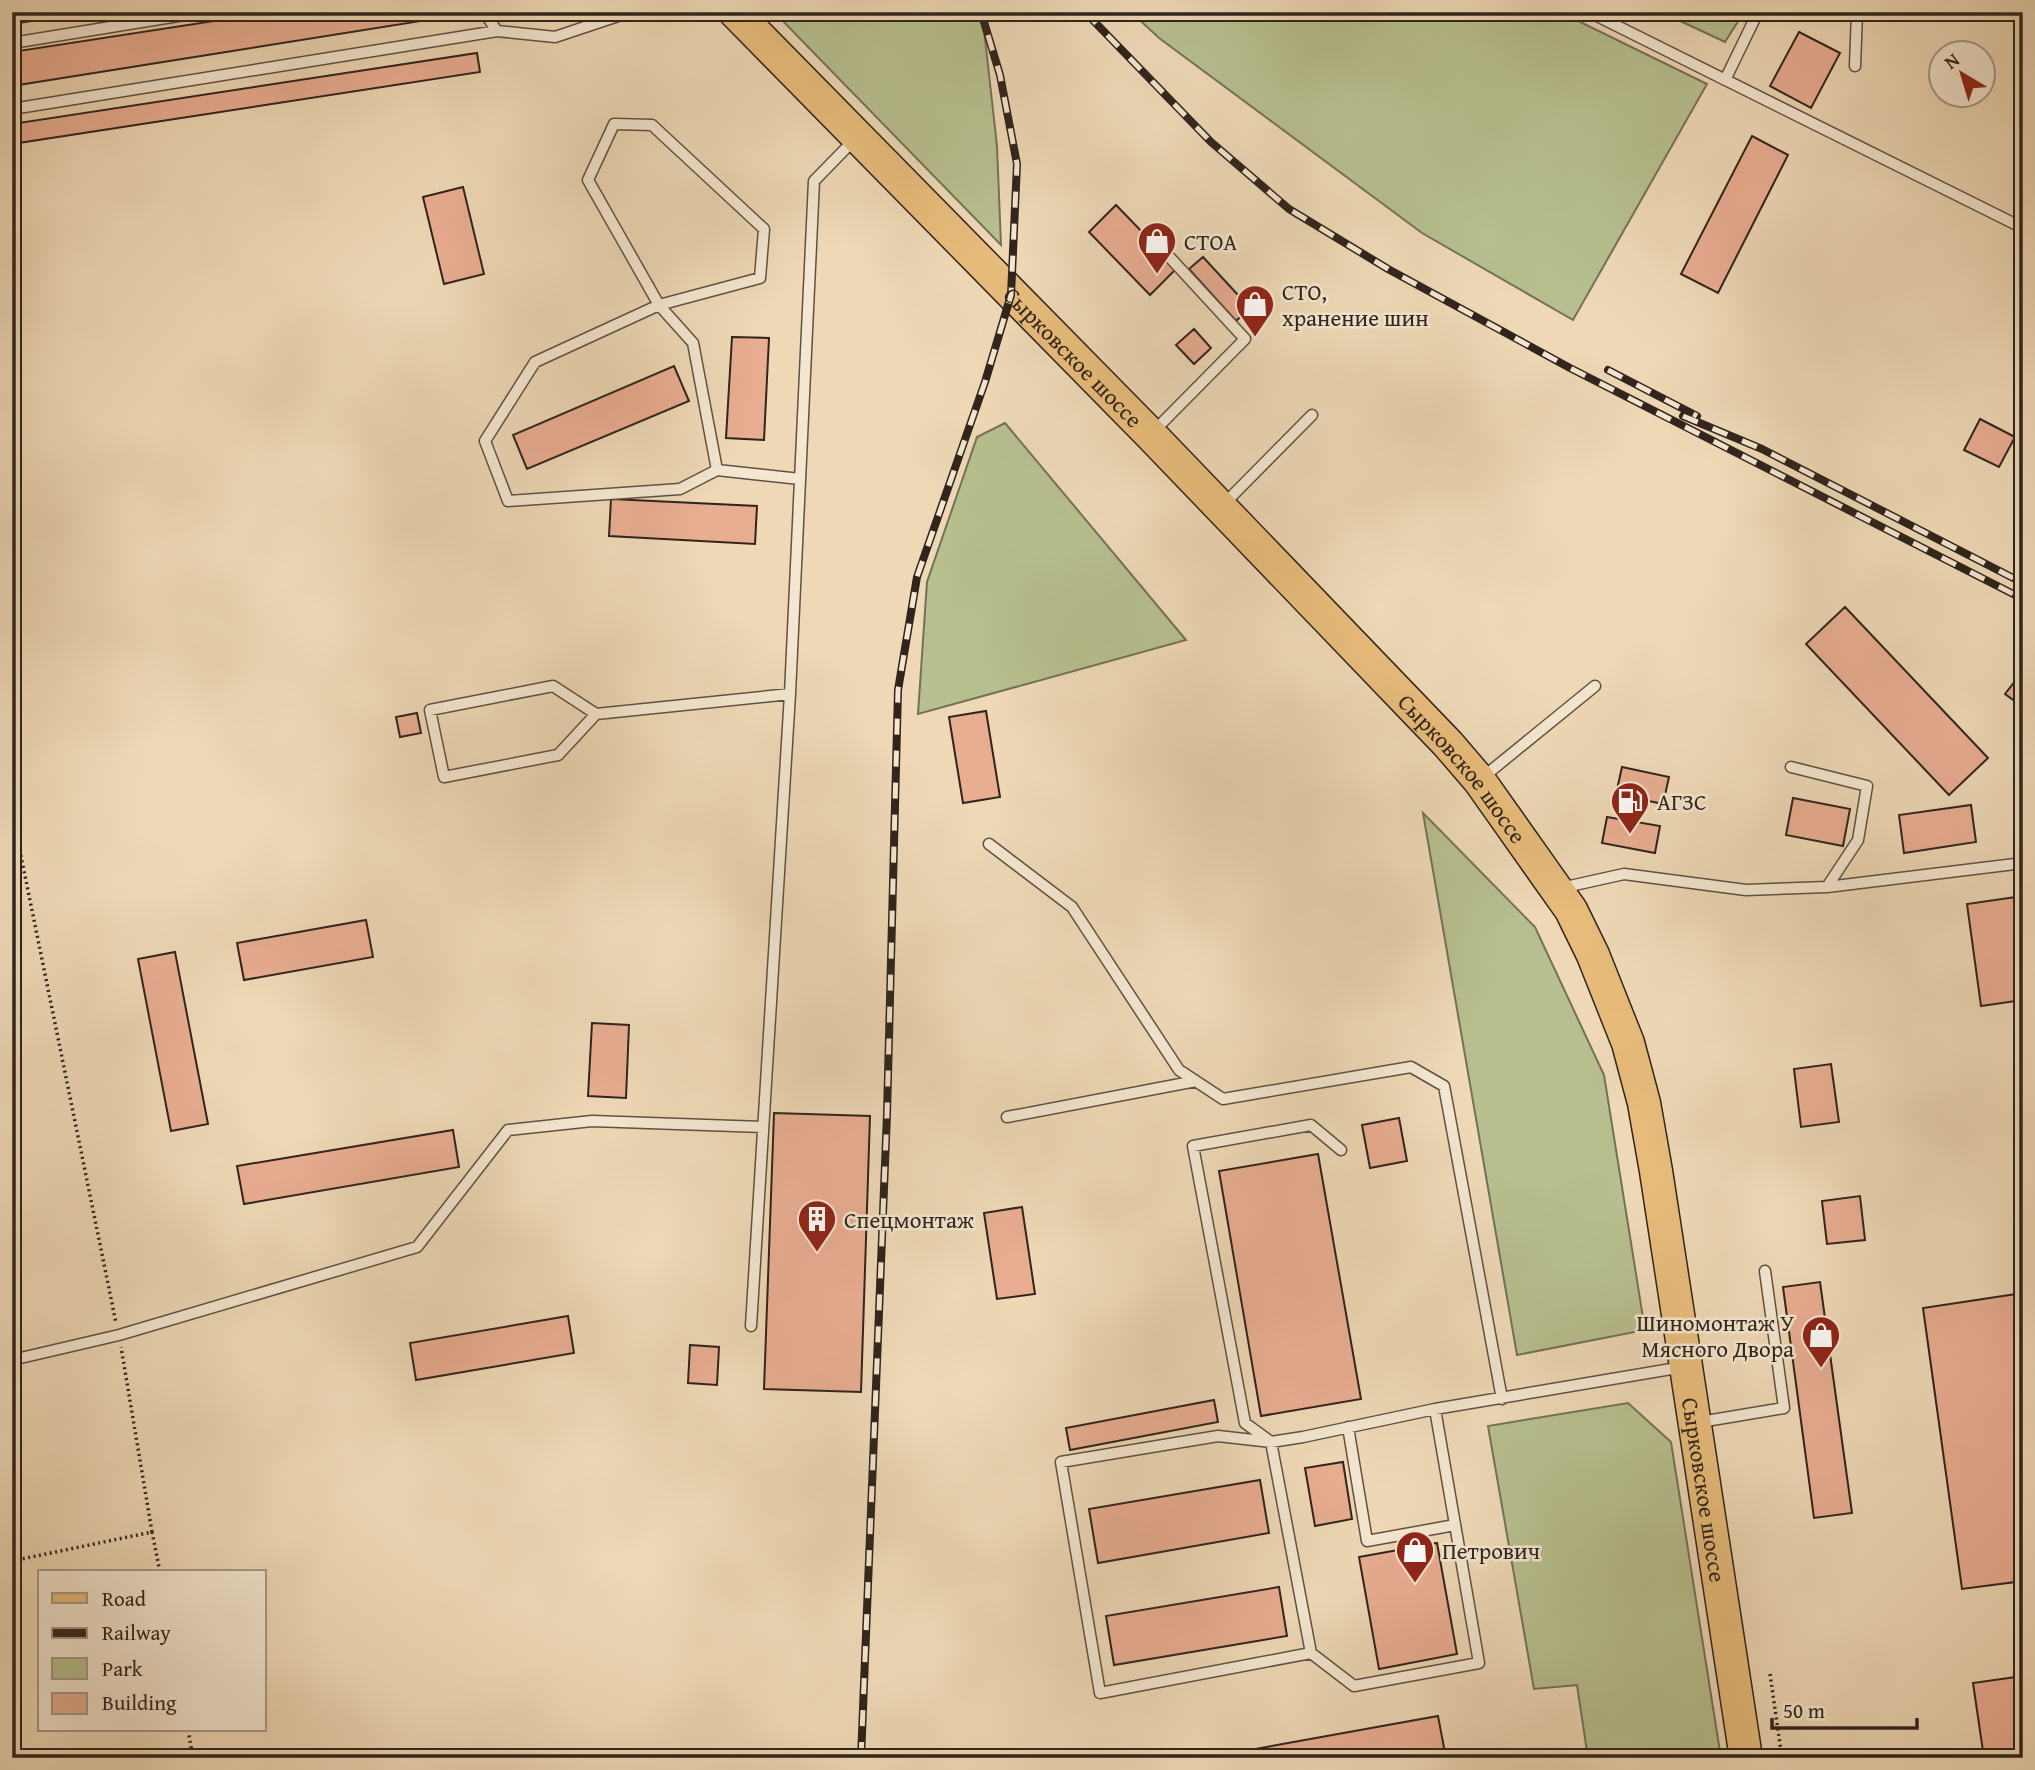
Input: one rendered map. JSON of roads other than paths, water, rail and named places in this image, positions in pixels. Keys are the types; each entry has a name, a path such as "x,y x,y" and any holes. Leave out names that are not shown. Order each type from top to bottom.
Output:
{"main road":[{"name":"Сырковское шоссе","path":"735,12 1151,435 1448,744 1479,780 1557,889 1594,955 1629,1043 1644,1103 1696,1422 1746,1758"}],"lane":[{"path":"12,43 203,12"},
{"path":"484,12 497,32"},
{"path":"12,108 497,32 555,37 630,12"},
{"path":"1589,12 2023,228"},
{"path":"1725,80 1758,12"},
{"path":"1855,66 1857,12"},
{"path":"717,470 693,343 659,305 588,180 614,124 652,125 764,229 760,278 659,305 535,362 485,441 509,500 680,489 717,470 800,479"},
{"path":"751,1326 790,694 814,181 857,138"},
{"path":"1151,237 1245,339 1151,435"},
{"path":"1221,508 1312,415"},
{"path":"596,714 558,755 444,777 430,710 553,686 596,714 790,694"},
{"path":"1479,780 1595,686"},
{"path":"1791,767 1867,786 1858,840 1826,887"},
{"path":"989,844 1072,907 1179,1070 1223,1099 1412,1067 1444,1086 1502,1399"},
{"path":"1557,889 1624,874 1746,890 1826,887 2023,863"},
{"path":"1007,1117 1196,1081"},
{"path":"12,1360 119,1335 418,1247 508,1130 592,1121 763,1127"},
{"path":"1341,1150 1311,1125 1193,1146 1245,1423 1271,1442 1311,1653 1354,1686 1479,1663 1435,1409"},
{"path":"1696,1422 1784,1408 1765,1270"},
{"path":"1311,1653 1100,1693 1061,1462 1217,1436 1271,1442 1435,1409 1687,1366"},
{"path":"1348,1427 1367,1541 1455,1525"}],"railway":[{"path":"861,1758 887,1114 898,690 917,577 985,382 1011,295 1017,164 1000,75 981,12"},
{"path":"1085,12 1211,142 1289,209 1388,269 1570,368 2023,599"},
{"path":"1608,370 1697,416"},
{"path":"1683,416 1762,449 2023,583"}],"place":[{"name":"СТОА","path":"1157,275"},
{"name":"СТО, хранение шин","path":"1255,338"},
{"name":"АГЗС","path":"1630,835"},
{"name":"Спецмонтаж","path":"817,1253"},
{"name":"Шиномонтаж У Мясного Двора","path":"1821,1369"},
{"name":"Петрович","path":"1415,1584"}]}
